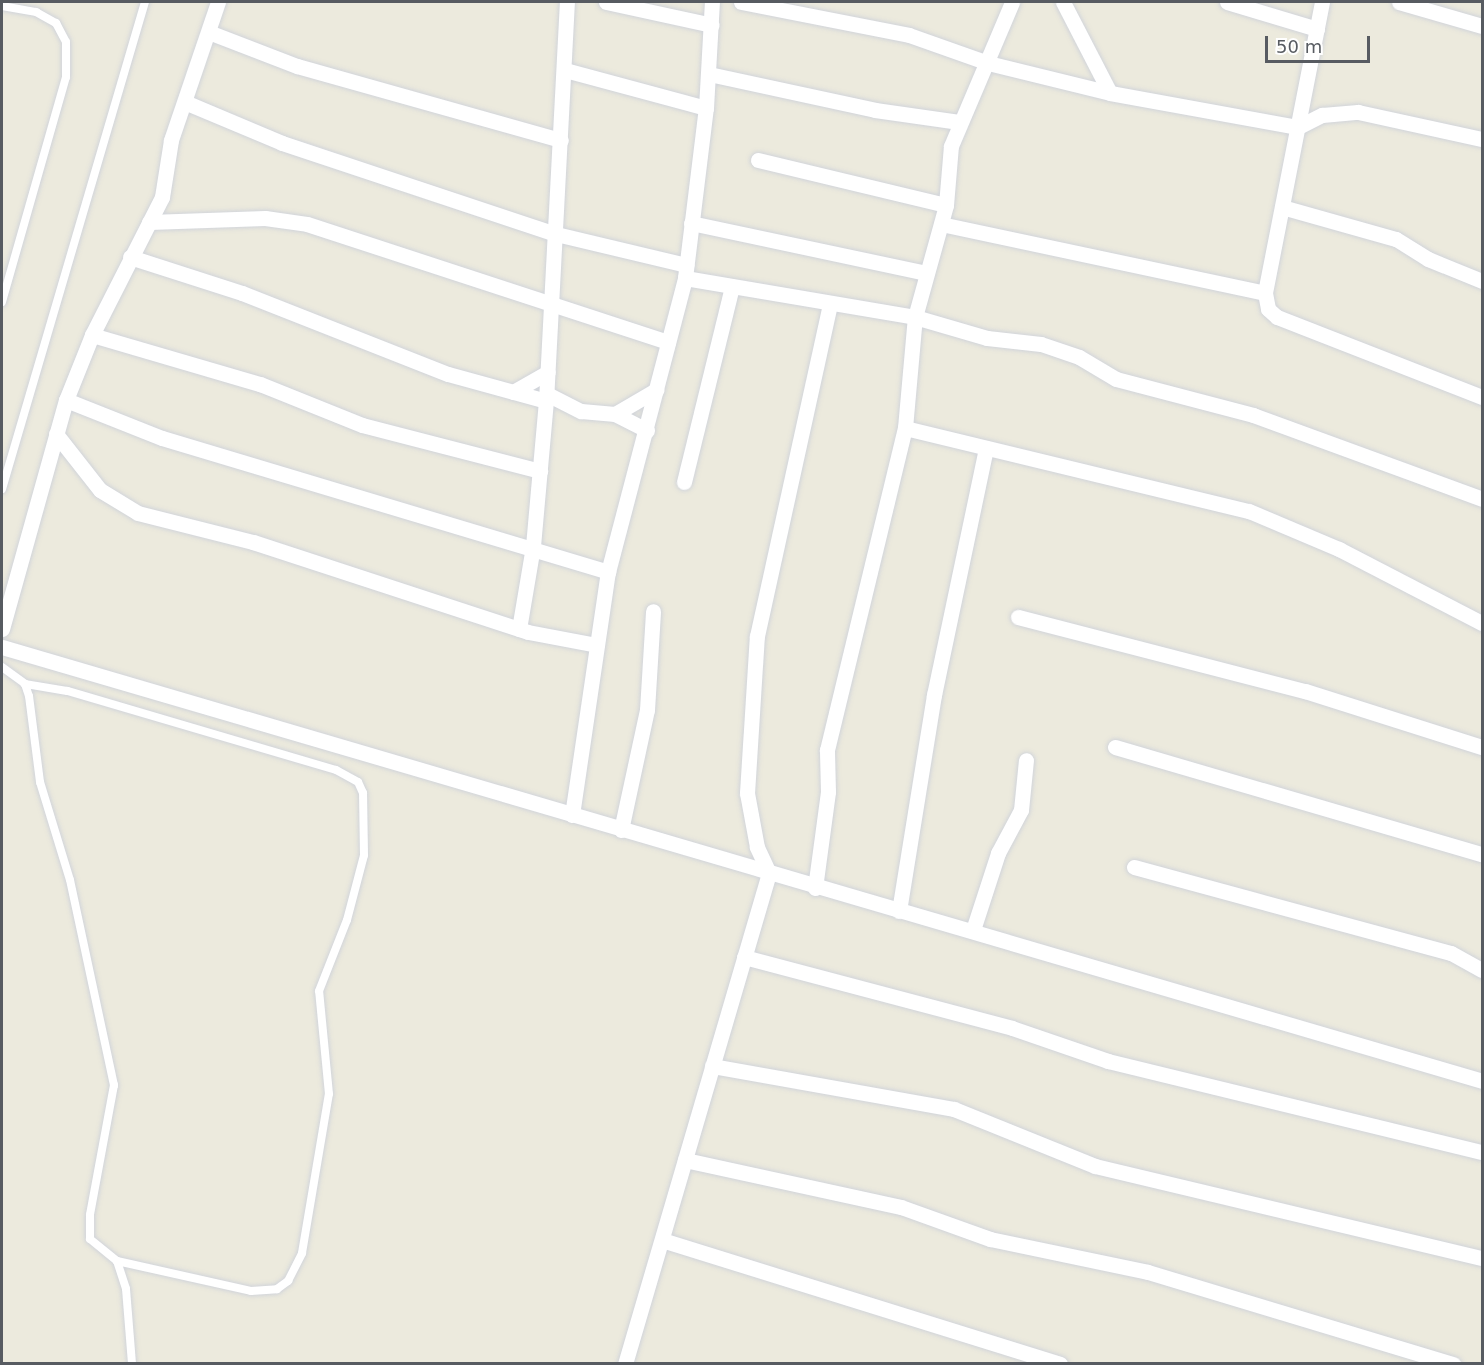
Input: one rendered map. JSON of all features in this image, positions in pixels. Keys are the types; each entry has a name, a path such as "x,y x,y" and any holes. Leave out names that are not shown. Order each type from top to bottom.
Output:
{"street":[{"path":"2,629 66,400 92,335 162,197 171,140 187,103 211,33 218,2"},
{"path":"519,629 532,546 547,398 567,2"},
{"path":"606,2 712,25"},
{"path":"572,815 608,572 647,430 686,272 706,108 712,2"},
{"path":"741,2 909,35 988,63 1110,93 1298,127 1322,115 1358,112 1482,139"},
{"path":"815,888 828,792 829,738 905,428 915,317 946,205 951,146 959,122 988,63 1012,2"},
{"path":"1063,2 1110,93"},
{"path":"1227,2 1317,28"},
{"path":"1322,2 1265,293 1268,309 1276,317 1482,397"},
{"path":"1399,2 1482,26"},
{"path":"211,33 297,66 561,140"},
{"path":"565,70 706,108"},
{"path":"709,74 875,110 959,122"},
{"path":"187,103 282,143 556,234 732,287 830,305 915,317 987,338 1041,344 1079,357 1116,379 1253,415 1482,499"},
{"path":"759,160 946,205"},
{"path":"1282,207 1396,239 1428,259 1482,280"},
{"path":"149,222 265,218 306,224 436,270 552,302 668,342"},
{"path":"692,223 927,273"},
{"path":"941,224 1265,293"},
{"path":"130,257 242,293 448,374 513,392 547,398 581,411 615,414 647,430"},
{"path":"684,482 732,287"},
{"path":"625,1364 769,873 757,847 747,793 757,636 830,305"},
{"path":"92,335 278,390 362,425 540,471"},
{"path":"513,392 548,372"},
{"path":"615,414 656,390"},
{"path":"66,400 162,438 532,546 608,572"},
{"path":"905,428 1250,510 1339,549 1482,623"},
{"path":"56,434 88,478 130,510 217,537 253,542 519,629 597,645"},
{"path":"899,911 933,695 986,448"},
{"path":"621,830 647,710 653,611"},
{"path":"1018,617 1305,691 1482,747"},
{"path":"2,647 815,888 974,930 1482,1080"},
{"path":"1115,747 1482,854"},
{"path":"974,930 998,853 1021,810 1026,760"},
{"path":"1134,867 1450,953 1482,970"},
{"path":"744,957 1012,1028 1108,1061 1482,1152"},
{"path":"712,1066 954,1109 1095,1166 1482,1258"},
{"path":"685,1160 900,1207 990,1239 1148,1272 1453,1364"},
{"path":"662,1240 1060,1364"}],"lane":[{"path":"2,489 145,2"},
{"path":"2,6 56,23 66,42 66,77 2,302"},
{"path":"2,667 25,684 67,691 336,770 358,782 363,793 364,855 347,920 319,991 329,1094 296,1267 288,1281 267,1292 117,1261 98,1249 89,1227 114,1086 106,1034 70,880 40,782 25,684"},
{"path":"117,1261 126,1289 132,1364"}]}
